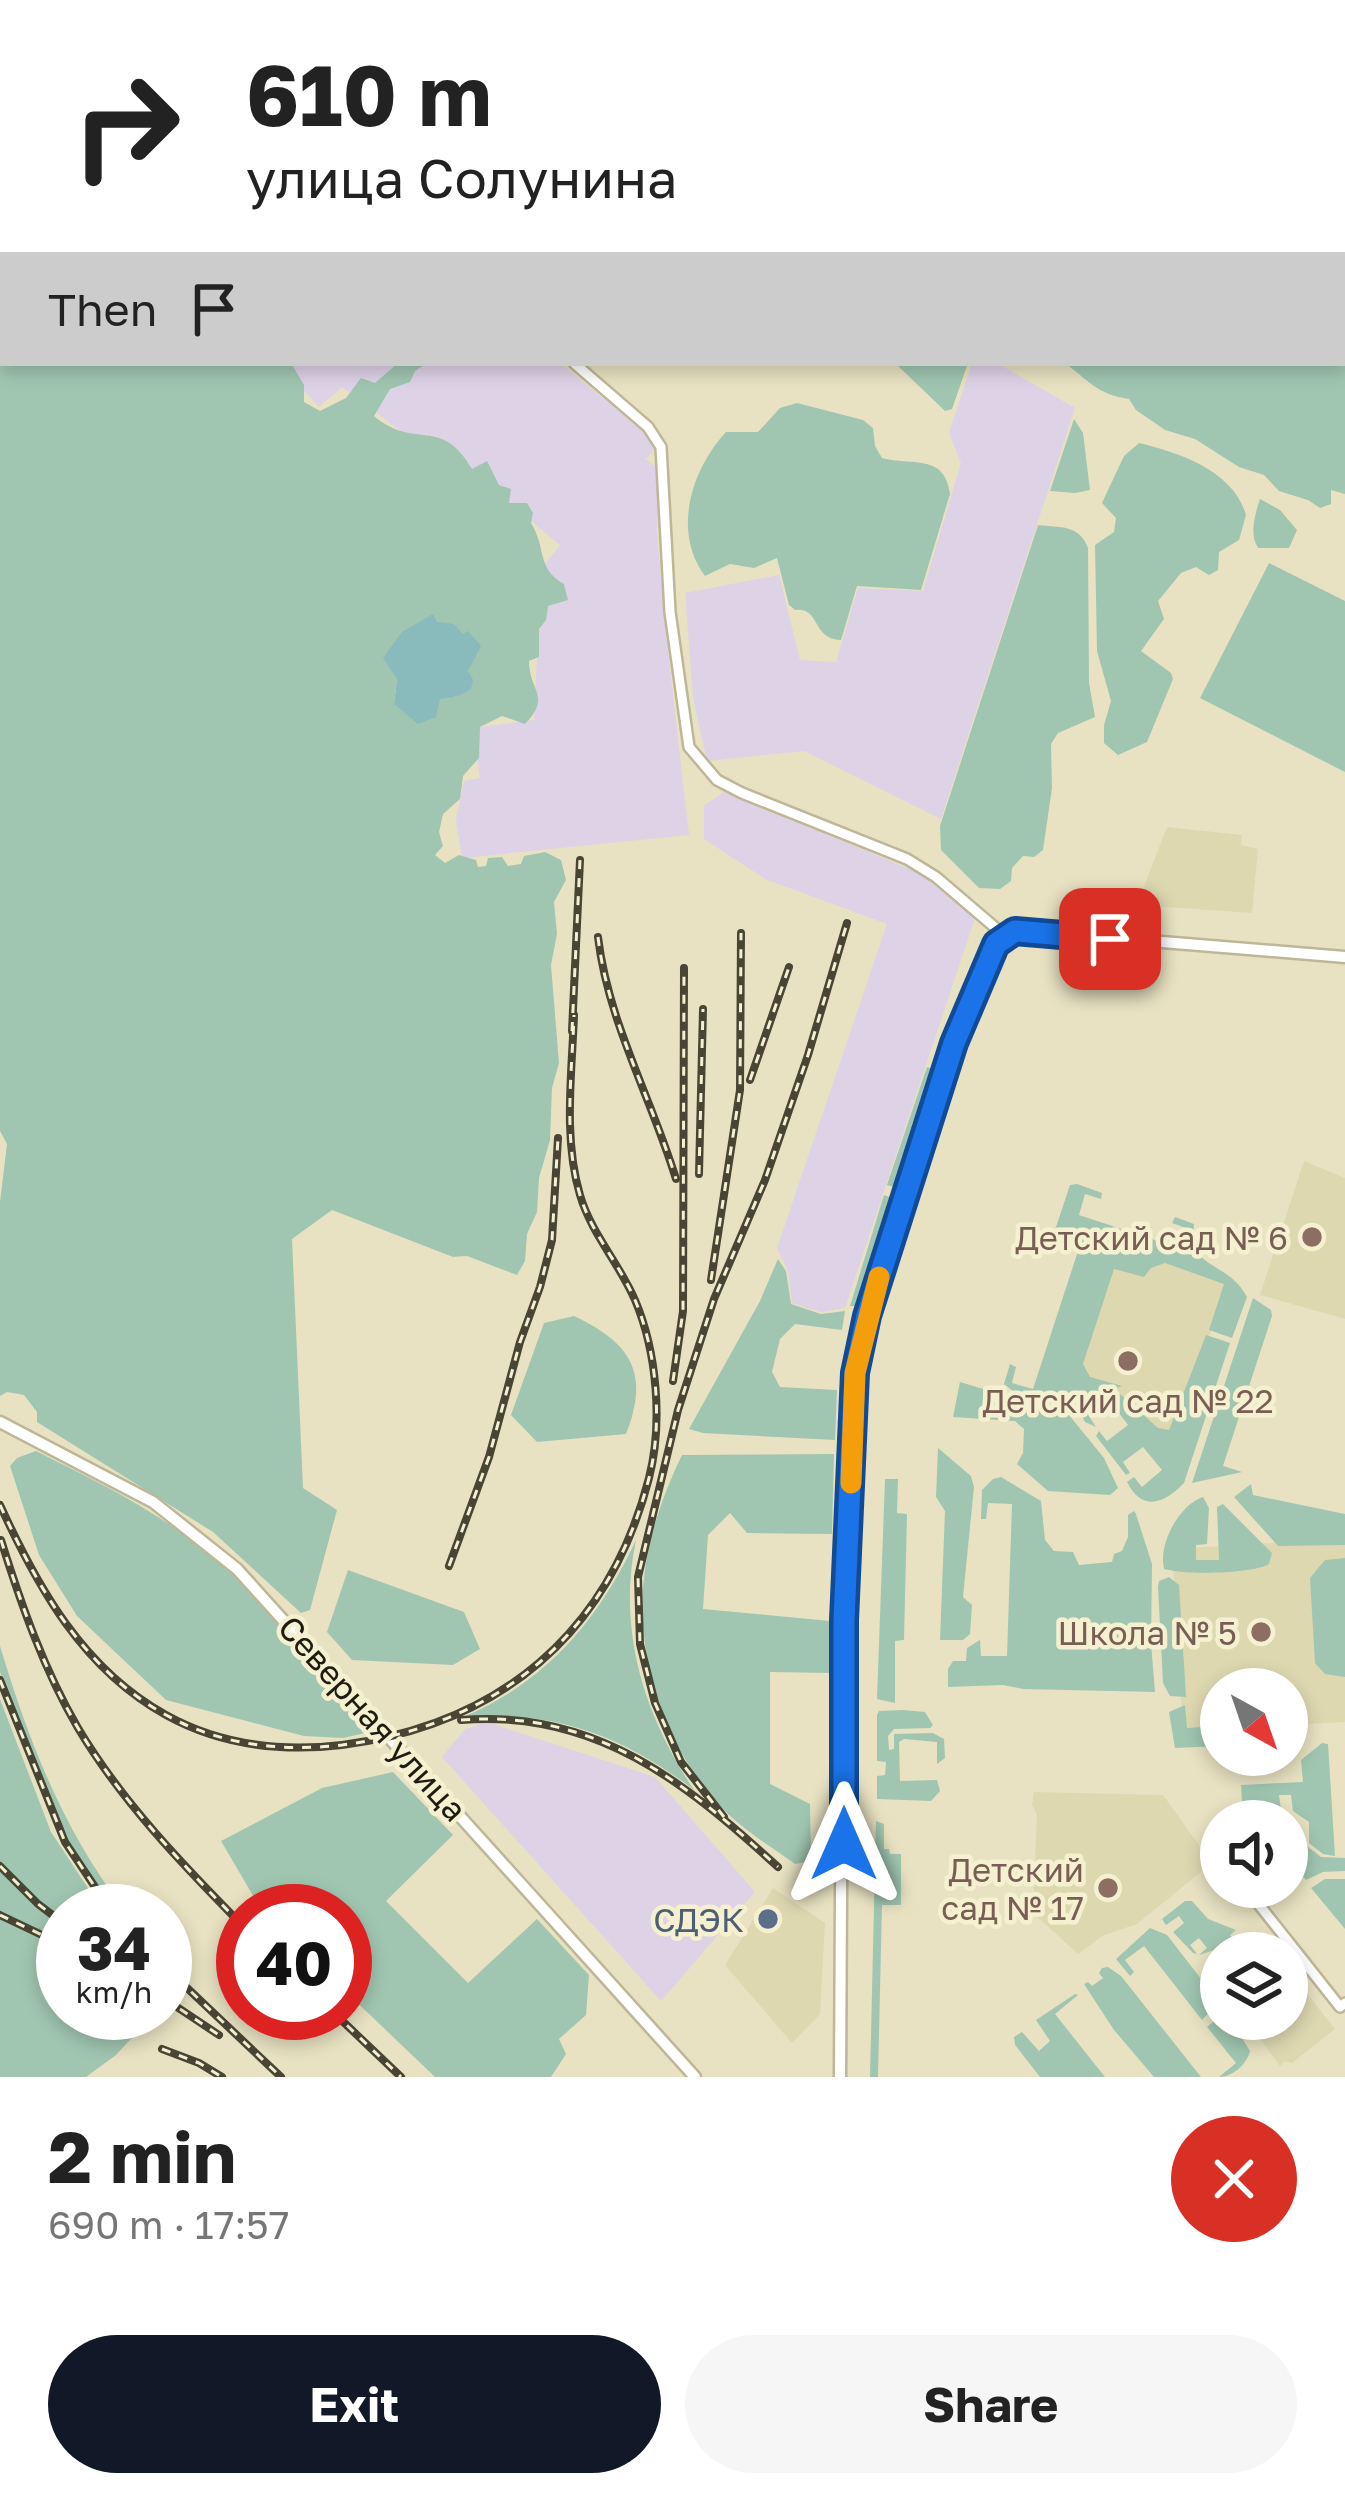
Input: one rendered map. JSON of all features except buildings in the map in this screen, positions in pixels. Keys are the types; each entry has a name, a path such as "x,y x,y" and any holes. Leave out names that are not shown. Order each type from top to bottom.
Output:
{"street":[{"path":"577,366 648,427 662,447 675,665 689,747 698,761 717,780 742,793 907,859 937,877 1005,936"},
{"path":"840,2077 842,1698 855,1373 873,1296 954,1043 987,959 1005,936 1028,931 1345,957"},
{"name":"Северная улица","path":"0,1422 153,1502 237,1569 695,2077"},
{"path":"1262,1908 1342,2005"}],"shaded area":[{"path":"564,366 644,431 656,447 646,459 660,470 657,532 689,835 462,858 456,820 464,781 480,778 473,728 534,720 541,569 560,545 426,434 417,443 342,387 319,407 281,367"},
{"path":"971,366 1002,366 1075,408 941,819 804,751 707,761 693,698 685,593 779,575 800,660 836,662 858,588 923,591 961,463 949,433"},
{"path":"724,792 924,875 975,918 845,1308 821,1312 792,1303 788,1271 777,1248 887,924 765,879 704,839 704,806"},
{"path":"1167,827 1242,835 1241,845 1258,849 1252,913 1137,905"},
{"name":"Детский сад № 6","path":"1304,1161 1345,1178 1345,1319 1260,1295"},
{"name":"Детский сад № 22","path":"1098,1237 1232,1277 1172,1434 1155,1432 1110,1388 1074,1402"},
{"name":"Школа № 5","path":"1345,1538 1345,1722 1308,1724 1308,1668 1200,1668 1200,1730 1183,1731 1172,1549"},
{"path":"487,1722 655,1777 755,1892 661,2001 442,1757 465,1729"},
{"name":"Детский сад № 17","path":"1034,1792 1163,1795 1200,1846 1200,1873 1137,1924 1104,1935 1078,1954 1033,1913 1037,1814 1032,1805"},
{"path":"773,1888 825,1923 820,2014 792,2043 725,1965"},
{"path":"1308,1995 1335,2029 1292,2063 1285,2061 1280,2066 1261,2040 1308,2040"}],"green space":[{"path":"0,366 293,366 304,385 304,402 320,411 346,398 361,378 375,383 395,366 422,366 410,382 390,389 374,416 402,431 449,443 472,469 487,461 499,485 511,489 509,503 527,503 533,513 531,523 545,565 564,584 568,600 548,606 539,629 539,657 529,661 537,707 525,724 502,716 480,727 479,758 463,776 460,799 443,814 439,832 443,846 435,855 445,863 459,855 476,860 478,867 486,866 488,858 502,857 508,866 521,864 524,856 545,852 561,860 566,880 554,902 557,934 551,965 559,1063 537,1212 517,1275 467,1256 453,1257 332,1210 292,1239 303,1488 337,1510 310,1610 301,1613 213,1532 37,1422 37,1412 24,1395 7,1392 0,1396 0,1202 7,1144 0,1131","holes":["463,634 475,655 468,671 470,684 459,696 394,704 397,679 389,665 391,653"]},
{"path":"898,366 967,366 952,409 945,411"},
{"path":"1069,366 1345,366 1345,494 1331,490 1331,504 1320,508 1279,491 1264,475 1239,467 1195,439 1165,430 1136,410 1129,399 1100,390"},
{"path":"797,403 863,420 873,428 882,458 934,467 947,481 950,494 921,590 857,586 841,640 825,634 809,613 789,605 777,558 754,568 730,564 705,576 689,540 695,483 714,447 726,432 758,432 780,408"},
{"path":"1074,419 1083,433 1090,490 1050,491"},
{"path":"1139,443 1187,458 1217,475 1230,486 1246,515 1239,540 1219,552 1218,570 1209,575 1196,567 1181,573 1158,601 1164,619 1141,651 1173,679 1147,742 1118,755 1104,743 1111,701 1097,651 1095,545 1114,532 1116,518 1102,503 1124,456"},
{"path":"1260,499 1280,510 1297,530 1289,548 1258,548 1253,530"},
{"path":"1038,525 1074,531 1088,548 1089,683 1095,717 1058,733 1051,744 1052,788 1043,850 1034,857 1023,856 1012,868 1011,881 1000,889 979,888 941,850 940,826"},
{"path":"1269,563 1345,601 1345,772 1200,698"},
{"path":"927,1067 943,1072 904,1190 887,1185"},
{"path":"1070,1185 1102,1193 1101,1199 1085,1194 1079,1215 1179,1248 1186,1228 1172,1223 1175,1217 1194,1224 1192,1247 1235,1281 1247,1297 1232,1338 1209,1330 1224,1284 1165,1263 1151,1268 1144,1277 1114,1269 1083,1364 1090,1377 1122,1386 1067,1408 1004,1384 1010,1364 1016,1367 1012,1383 1033,1389 1079,1248 1058,1241 1055,1247 1050,1245"},
{"path":"884,1195 898,1200 866,1306 850,1306"},
{"path":"778,1259 786,1271 791,1304 821,1314 845,1311 842,1330 795,1324 780,1339 772,1372 780,1387 837,1390 835,1440 689,1429 760,1301"},
{"path":"1253,1298 1271,1310 1272,1316 1223,1466 1242,1472 1192,1483"},
{"path":"574,1316 610,1337 630,1362 636,1394 633,1413 626,1434 537,1442 511,1415 544,1323"},
{"path":"1206,1335 1230,1343 1184,1483 1161,1500 1146,1501 1127,1482 1134,1477 1142,1487 1162,1470 1143,1447 1123,1462 1130,1473 1126,1475 1096,1436 1099,1431 1107,1441 1128,1425 1110,1401 1089,1416 1096,1427 1085,1422 1079,1410 1119,1393 1158,1428 1169,1430"},
{"path":"960,1382 1069,1415 1104,1458 1118,1488 1110,1495 1048,1491 1017,1464 1023,1453 1024,1429 1015,1421 953,1417"},
{"path":"938,1448 971,1476 974,1487 963,1597 972,1605 970,1634 963,1640 940,1640 945,1511 936,1497"},
{"path":"36,1451 144,1508 204,1550 274,1613 379,1730 343,1738 304,1736 166,1700 77,1616 39,1555 10,1466"},
{"path":"834,1454 832,1534 747,1533 730,1513 708,1535 703,1609 830,1621 830,1673 770,1672 770,1784 810,1804 811,1861 795,1864 728,1814 707,1791 673,1736 651,1674 642,1609 644,1578 658,1515 682,1455"},
{"path":"1001,1477 1041,1501 1045,1540 1054,1551 1073,1552 1079,1565 1112,1562 1114,1554 1122,1551 1128,1537 1128,1515 1134,1511 1152,1564 1155,1692 948,1687 953,1661 966,1661 967,1648 980,1640 981,1656 1007,1656 1012,1504 988,1503 986,1519 981,1519 982,1490"},
{"path":"885,1479 898,1479 897,1513 907,1514 904,1640 895,1641 895,1703 877,1699"},
{"path":"1251,1484 1253,1495 1345,1514 1345,1545 1278,1546 1234,1497"},
{"path":"1203,1497 1209,1508 1207,1544 1196,1545 1196,1560 1219,1560 1217,1507 1223,1504 1272,1553 1269,1564 1218,1573 1164,1569 1164,1548 1172,1527 1186,1508"},
{"path":"636,1540 630,1606 639,1671 661,1732 694,1790 640,1754 585,1730 527,1718 461,1718 518,1687 566,1646 604,1597"},
{"path":"1345,1558 1345,1677 1325,1674 1315,1663 1310,1578 1325,1560"},
{"path":"348,1570 464,1612 480,1649 453,1665 352,1660 327,1632"},
{"path":"1169,1577 1179,1585 1186,1697 1170,1696 1163,1683 1158,1587 1159,1581"},
{"path":"0,1646 50,1784 106,1884 96,1884 67,1841 0,1672"},
{"path":"0,1699 51,1832 85,1884 36,1884 36,2040 130,2040 86,2077 0,2077"},
{"path":"1185,1705 1187,1728 1200,1727 1200,1747 1175,1748 1169,1712"},
{"path":"925,1712 933,1725 894,1729 888,1736 889,1750 894,1749 894,1734 933,1733 944,1739 945,1758 937,1764 937,1742 899,1742 900,1781 937,1780 940,1791 931,1801 877,1799 877,1776 885,1775 886,1762 877,1761 877,1715"},
{"path":"1322,1743 1328,1744 1335,1856 1309,1843 1308,1800 1279,1795 1280,1800 1242,1800 1241,1785 1303,1782 1302,1776 1308,1776 1308,1754"},
{"path":"393,1772 453,1835 386,1901 468,1983 537,1919 589,1975 586,2015 559,2039 566,2054 551,2077 435,2077 372,2017 372,1884 246,1884 221,1841 322,1788"},
{"path":"876,1821 884,1824 884,1849 901,1854 901,1905 882,1905 878,2077 870,2077"},
{"path":"1308,1847 1321,1857 1345,1858 1345,1871 1323,1872 1308,1879"},
{"path":"1325,1879 1345,1879 1345,1929 1311,1888"},
{"path":"1185,1901 1192,1901 1208,1919 1236,1930 1200,1932 1200,1939 1190,1945 1197,1954 1173,1932 1184,1923 1179,1916 1166,1925 1162,1919"},
{"path":"1150,1928 1167,1935 1200,1978 1200,2017 1144,1946 1125,1960 1134,1972 1130,1976 1116,1959"},
{"path":"1102,1968 1121,1976 1201,2077 1154,2077 1114,2030 1084,1984 1092,1986 1103,1978"},
{"path":"1075,1994 1055,2014 1105,2077 1040,2077 1014,2037 1022,2032 1039,2051 1050,2041 1036,2020"},
{"path":"1217,2040 1243,2040 1250,2051 1239,2069 1219,2077 1236,2063"}],"water":[{"path":"433,614 437,622 454,624 463,634 468,631 481,646 468,671 471,689 440,699 436,717 418,724 394,704 397,679 383,658 402,632"}],"railway":[{"path":"572,1031 580,860"},
{"path":"724,1817 681,1762 655,1703 640,1644 638,1577 678,1410 714,1299 765,1180 847,923"},
{"path":"711,1280 740,1090 741,933"},
{"path":"598,937 620,1029 676,1179"},
{"path":"750,1080 789,967"},
{"path":"673,1381 683,1311 684,968"},
{"path":"699,1174 703,1009"},
{"path":"0,1505 47,1596 110,1674 166,1715 229,1740 296,1747 342,1745 399,1734 451,1717 498,1693 539,1662 576,1626 606,1583 631,1533 649,1478 656,1434 653,1365 642,1320 591,1222 575,1173 570,1105 574,1015"},
{"path":"449,1566 489,1457 552,1240 558,1138"},
{"path":"1,1540 34,1636 78,1728 134,1807 216,1898"},
{"path":"0,1680 65,1842 93,1884"},
{"path":"461,1720 554,1726 596,1739 672,1780 778,1867"},
{"path":"0,1866 36,1902"},
{"path":"0,1915 36,1932"},
{"path":"192,1993 281,2077"},
{"path":"192,2017 216,2033"},
{"path":"362,2040 401,2077"},
{"path":"162,2049 222,2077"}],"slow traffic":[{"path":"851,1483 855,1373 879,1277"}],"place":[{"name":"Детский сад № 6","path":"1312,1237"},
{"name":"Детский сад № 22","path":"1128,1361"},
{"name":"Школа № 5","path":"1261,1632"},
{"name":"Детский сад № 17","path":"1108,1888"},
{"name":"СДЭК","path":"768,1919"}],"route":[{"path":"844,1844 844,1620 855,1373 867,1316 954,1043 996,944 1015,931 1110,939"}]}
